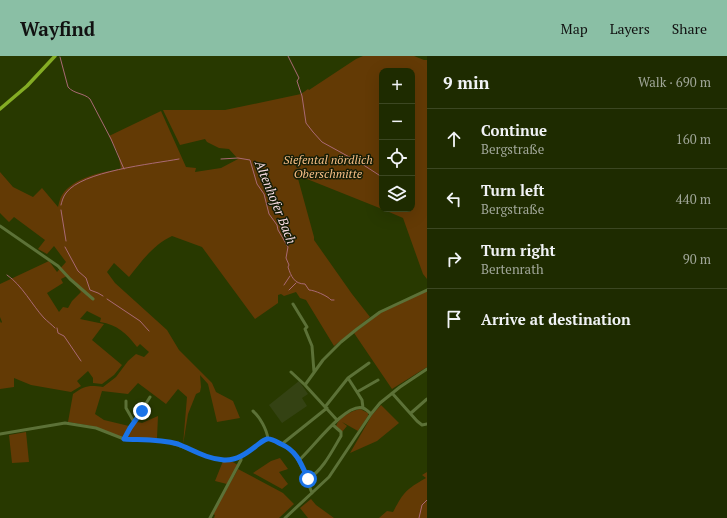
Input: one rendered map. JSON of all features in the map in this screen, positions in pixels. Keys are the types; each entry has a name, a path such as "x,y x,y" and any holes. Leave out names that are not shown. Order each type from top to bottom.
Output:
{"main road":[{"path":"0,109 27,86 55,56"}],"street":[{"path":"0,226 58,266 70,279 93,299"},
{"path":"305,385 333,349 357,329 380,312 427,290"},
{"path":"293,304 307,327 305,330 312,346 314,372"},
{"path":"282,444 326,407 348,378 369,363"},
{"path":"285,518 329,477 371,414 384,400 427,369"},
{"path":"291,372 337,420"},
{"path":"348,378 362,400 364,408 371,414"},
{"path":"357,392 378,380"},
{"path":"392,393 422,425 427,424"},
{"path":"124,439 150,396"},
{"path":"411,413 427,399"},
{"path":"126,400 126,408 134,422"},
{"path":"299,460 337,420 349,411 364,408"},
{"path":"253,411 268,435 268,439"},
{"path":"0,434 65,423 96,428 124,439 154,440 178,444 209,457 224,460 229,460 240,456 268,439 282,444 292,450 299,460 308,479 312,493"},
{"path":"308,479 325,462 341,436 341,432 333,425"},
{"path":"210,518 241,460 240,456"}],"shaded area":[{"path":"299,381 308,394 302,398 307,406 282,423 269,405"}],"green space":[{"name":"Siefental nördlich Oberschmitte","path":"363,56 414,56 427,60 427,279 423,274 403,218 389,212 415,212 415,68 379,68 379,208 297,175 314,240 370,317 334,346 306,300 300,298 296,292 284,296 281,294 278,295 278,303 255,319 202,247 172,236 153,249 129,277 114,263 107,272 115,283 167,330 179,350 212,383 216,392 233,401 240,418 217,422 208,384 200,375 200,392 196,394 188,414 183,445 187,397 178,389 166,404 138,383 128,394 102,391 95,414 104,420 129,426 122,437 92,426 68,422 73,394 87,387 103,387 116,377 128,361 136,354 144,357 149,352 140,344 137,347 121,330 112,325 100,322 101,318 87,311 80,319 104,324 92,340 122,365 114,375 102,384 93,383 93,378 88,371 77,381 81,386 71,392 31,385 14,378 14,387 0,389 0,321 1,323 2,322 0,317 0,284 49,261 57,272 66,262 54,246 47,254 38,249 45,240 14,217 9,222 0,213 0,172 13,187 33,197 42,188 58,207 62,195 74,184 89,176 121,169 118,153 109,136 161,111 186,167 196,168 195,172 221,168 238,159 229,149 219,148 207,142 205,139 180,145 163,110 225,110 301,94 308,89 309,90","holes":["67,276 81,292 72,301 68,308 63,307 59,312 47,293 63,283 61,279"]},
{"path":"427,291 427,367 392,389 354,333 380,313"},
{"path":"381,405 399,423 377,441 350,453 372,415"},
{"path":"360,409 368,413 368,416 358,431 342,422 347,426 342,432 336,426 346,415"},
{"path":"158,416 157,438 127,438 126,436 133,424 138,422 142,423"},
{"path":"26,432 29,462 12,463 9,435"},
{"path":"280,458 288,469 279,472 288,484 282,489 253,473 271,461"},
{"path":"223,461 231,461 238,465 227,484 215,481"},
{"path":"238,469 283,493 294,504 279,518 214,518 215,515 213,514"},
{"path":"427,472 427,518 379,518 387,511 393,512 406,492 426,478 422,475"},
{"path":"311,499 316,505 334,518 308,518 300,508"}],"waterway":[{"path":"288,56 299,78 297,81 302,96 306,123 322,142 380,176"},
{"name":"Altenhofer Bach","path":"60,57 68,87 90,99 111,139 124,169"},
{"name":"Altenhofer Bach","path":"221,159 238,158 250,160 257,184 264,194 269,214 277,225 278,230 288,247 286,258 292,276 298,283 305,284 309,290 334,300"},
{"path":"61,205 66,193 74,185 87,179 136,166 179,159"},
{"path":"61,210 66,241"},
{"path":"65,247 78,271 86,278 90,290 103,296"},
{"path":"7,275 17,284 44,318 55,328"},
{"path":"284,285 290,276"},
{"path":"289,290 296,283"},
{"path":"107,299 140,321 149,331"},
{"path":"57,328 58,333 64,336 81,361"},
{"path":"419,518 422,505 427,500"}],"route":[{"path":"142,411 138,415 124,439 147,439 178,444 209,457 229,460 245,454 268,439 292,450 299,460 308,479"}]}
